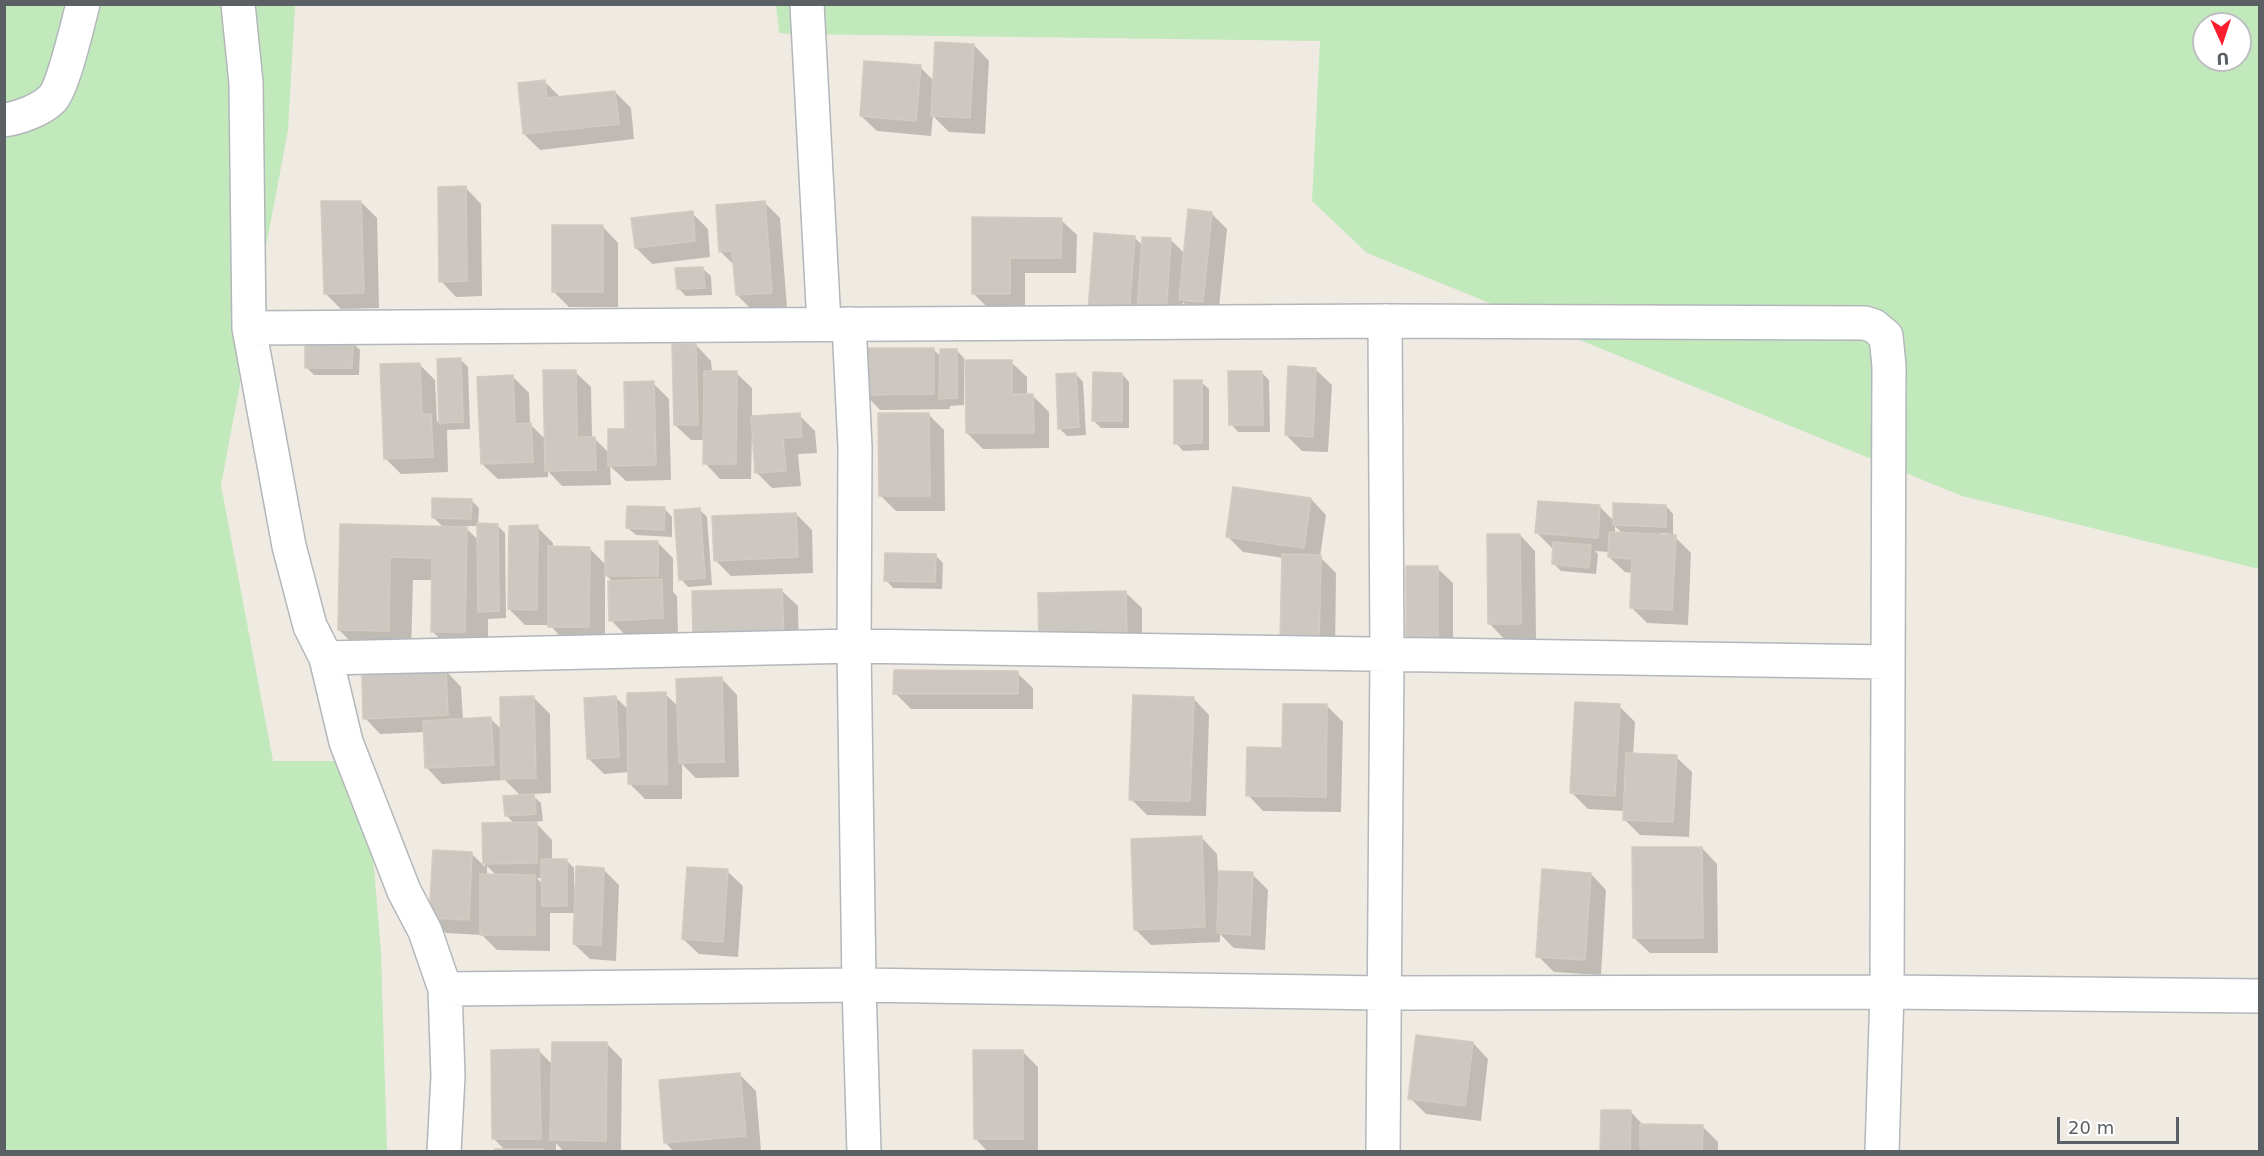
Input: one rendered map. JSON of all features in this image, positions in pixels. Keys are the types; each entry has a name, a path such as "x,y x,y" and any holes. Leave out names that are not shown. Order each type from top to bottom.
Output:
{"street":[{"path":"4,120 20,118 53,99 66,67 83,4"},
{"path":"238,4 246,83 249,328 289,546 310,626 326,658 346,742 404,891 425,931 446,989 448,1076 444,1152"},
{"path":"807,4 836,324 855,447 854,646 864,1152"},
{"path":"249,328 1385,321 1865,323 1879,329 1886,336 1889,366 1887,992 1882,1152"},
{"path":"1383,1152 1387,655 1385,321"},
{"path":"326,658 854,646 1887,662"},
{"path":"446,989 859,985 1383,993 1887,992 2259,996"}],"green space":[{"path":"5,5 295,5 288,130 221,485 273,761 365,761 381,952 387,1151 5,1152"},
{"path":"776,5 2259,5 2259,569 1962,496 1367,253 1312,201 1320,41 779,33"}],"building":[{"path":"935,42 974,44 970,118 931,116"},
{"path":"864,61 921,65 916,121 860,116"},
{"path":"545,80 547,98 615,91 619,124 523,134 518,83"},
{"path":"466,186 467,281 439,282 438,187"},
{"path":"321,201 361,201 364,293 324,294"},
{"path":"765,201 772,293 736,295 732,251 719,252 716,205"},
{"path":"1188,209 1212,212 1203,302 1179,300"},
{"path":"693,211 695,241 635,248 631,218"},
{"path":"972,217 1062,218 1061,258 1010,258 1010,294 972,294"},
{"path":"552,225 603,225 603,292 552,292"},
{"path":"1094,233 1135,236 1129,314 1088,311"},
{"path":"1142,237 1171,238 1166,316 1137,314"},
{"path":"703,267 705,288 677,289 675,268"},
{"path":"305,341 353,341 352,368 305,368"},
{"path":"672,344 696,344 698,425 674,425"},
{"path":"863,348 934,348 934,394 863,395"},
{"path":"940,349 957,349 957,398 939,399"},
{"path":"461,358 463,422 439,423 437,359"},
{"path":"965,360 1012,360 1012,394 1033,394 1034,433 966,433"},
{"path":"420,363 422,414 431,414 433,457 384,459 380,364"},
{"path":"1288,366 1316,368 1313,437 1285,435"},
{"path":"543,370 576,370 577,437 595,437 596,470 545,471"},
{"path":"704,371 737,371 736,464 703,464"},
{"path":"1228,371 1262,371 1263,425 1229,425"},
{"path":"1093,372 1122,373 1122,421 1092,421"},
{"path":"1076,373 1079,427 1058,429 1056,374"},
{"path":"513,375 515,424 531,423 533,462 481,464 477,377"},
{"path":"1174,380 1202,380 1202,443 1174,444"},
{"path":"654,381 656,465 608,466 608,429 625,429 624,382"},
{"path":"800,413 802,437 783,438 786,471 755,473 751,416"},
{"path":"878,413 929,413 930,496 879,496"},
{"path":"1233,487 1311,498 1304,548 1226,537"},
{"path":"432,498 472,499 471,519 432,518"},
{"path":"1538,501 1600,505 1598,538 1535,533"},
{"path":"1613,503 1666,505 1666,527 1613,525"},
{"path":"627,506 665,507 664,530 626,528"},
{"path":"700,508 705,578 679,580 674,510"},
{"path":"796,513 798,557 714,561 712,516"},
{"path":"477,523 498,524 499,611 478,612"},
{"path":"340,524 467,527 465,632 431,632 432,558 390,557 389,631 338,630"},
{"path":"538,525 537,610 508,609 509,526"},
{"path":"1609,532 1676,535 1672,610 1630,608 1632,559 1608,557"},
{"path":"1487,534 1520,534 1521,624 1488,624"},
{"path":"605,541 658,541 658,576 605,576"},
{"path":"1553,542 1591,545 1589,568 1552,564"},
{"path":"548,546 590,547 589,627 548,627"},
{"path":"885,553 936,554 935,582 884,581"},
{"path":"1282,554 1321,555 1319,642 1280,641"},
{"path":"1406,566 1438,566 1438,636 1406,636"},
{"path":"662,579 663,618 609,621 608,581"},
{"path":"782,589 784,638 693,640 692,591"},
{"path":"1126,591 1127,645 1039,647 1038,593"},
{"path":"446,670 448,715 363,719 362,674"},
{"path":"894,670 1018,671 1018,694 893,694"},
{"path":"722,677 724,762 679,763 676,679"},
{"path":"666,692 667,784 628,784 627,693"},
{"path":"1133,695 1194,697 1190,801 1129,800"},
{"path":"534,696 536,778 501,779 500,697"},
{"path":"616,696 619,757 587,759 584,698"},
{"path":"1575,702 1620,704 1615,796 1570,793"},
{"path":"1283,704 1327,704 1326,797 1246,796 1247,747 1282,748"},
{"path":"491,717 494,765 425,768 423,721"},
{"path":"1626,753 1677,755 1673,822 1623,820"},
{"path":"534,794 536,814 505,816 503,796"},
{"path":"537,822 537,863 483,864 482,823"},
{"path":"1202,836 1205,927 1134,930 1131,839"},
{"path":"1632,847 1702,847 1703,938 1633,938"},
{"path":"433,850 472,852 469,920 429,918"},
{"path":"541,859 567,859 567,906 542,906"},
{"path":"576,866 604,868 601,945 573,944"},
{"path":"687,867 728,869 723,942 682,939"},
{"path":"1542,869 1591,873 1585,960 1536,957"},
{"path":"1219,871 1253,872 1250,935 1217,933"},
{"path":"480,874 535,875 535,935 480,935"},
{"path":"1416,1035 1473,1042 1465,1106 1408,1099"},
{"path":"552,1042 607,1042 606,1141 550,1140"},
{"path":"539,1049 541,1139 492,1139 491,1050"},
{"path":"973,1050 1023,1050 1023,1139 974,1139"},
{"path":"740,1073 746,1136 664,1143 659,1080"},
{"path":"1601,1110 1631,1110 1630,1152 1600,1152"},
{"path":"1640,1124 1703,1125 1702,1152 1640,1152"},
{"path":"495,1149 544,1149 544,1152 495,1152"}]}
